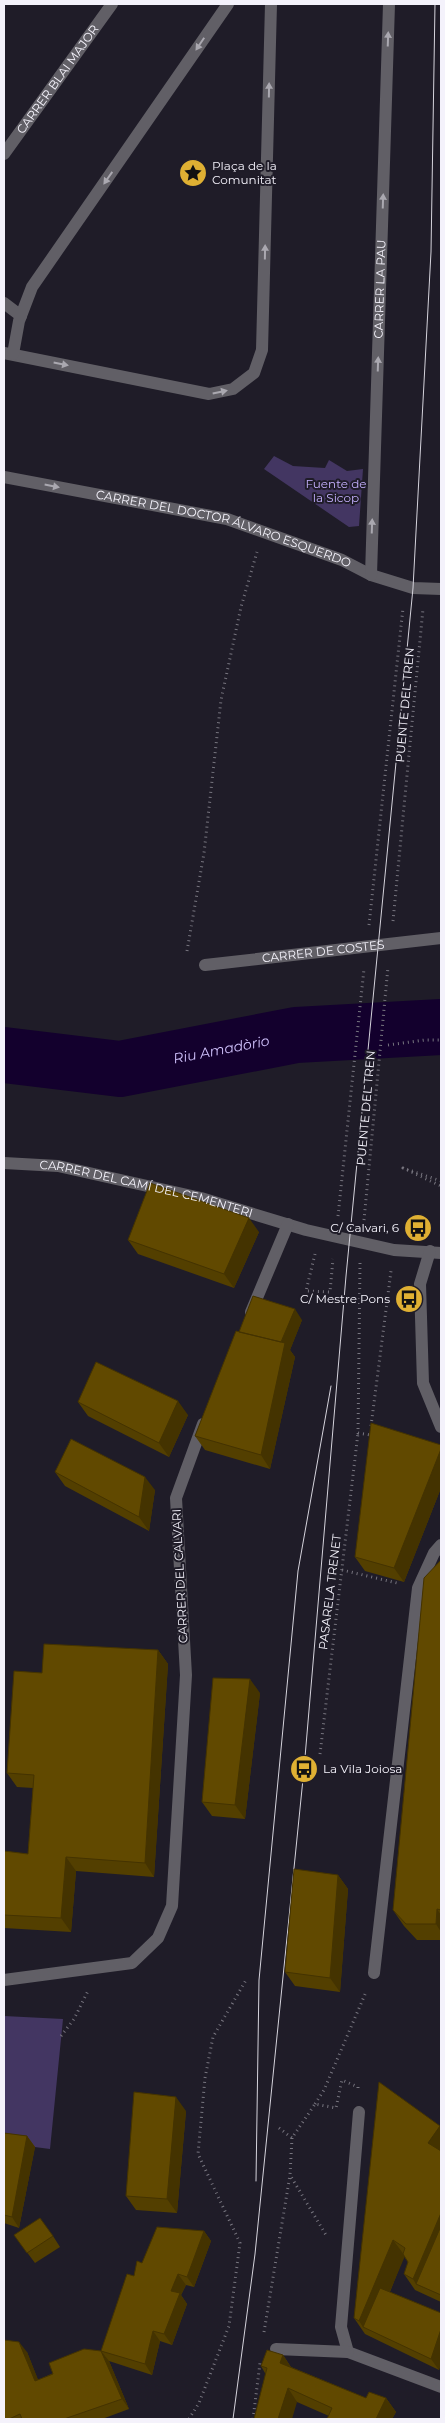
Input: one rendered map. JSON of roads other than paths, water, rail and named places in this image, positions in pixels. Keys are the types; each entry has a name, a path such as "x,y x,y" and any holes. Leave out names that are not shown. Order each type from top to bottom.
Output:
{"street":[{"name":"CARRER BLAI MAJOR","path":"4,154 112,4"},
{"path":"228,4 32,287 8,354 209,394 233,389 254,373 262,350 271,4"},
{"name":"CARRER LA PAU","path":"371,575 389,4"},
{"path":"4,303 21,316"},
{"name":"CARRER DEL DOCTOR ÁLVARO ESQUERDO","path":"4,477 227,519 342,560 371,575 413,588 441,589"},
{"name":"CARRER DE COSTES","path":"205,965 441,938"},
{"name":"CARRER DEL CAMÍ DEL CEMENTERI","path":"4,1163 58,1166 201,1198 288,1224"},
{"path":"246,1322 288,1224 394,1250 436,1252 420,1284 423,1383 441,1427"},
{"name":"CARRER DEL CALVARI","path":"4,1980 132,1963 158,1938 172,1906 186,1675 176,1498 193,1447 208,1412"},
{"path":"374,1973 418,1588 434,1553 441,1545"},
{"path":"348,2352 341,2327 359,2112"},
{"path":"276,2349 348,2352 441,2387"}],"waterway":[{"name":"Riu Amadòrio","path":"4,1055 120,1069 296,1035 441,1027"}],"tram line":[{"path":"233,2419 255,2254 304,1769 346,1276 413,588 431,252 435,4"},
{"path":"256,2181 259,1980 298,1571 331,1386"}],"place":[{"name":"Plaça de la Comunitat","path":"193,173"},
{"name":"C/ Calvari, 6","path":"418,1228"},
{"name":"C/ Mestre Pons","path":"409,1299"},
{"name":"La Vila Joiosa","path":"304,1769"}],"park label":[{"name":"Fuente de la Sicop","path":"336,491"}]}
